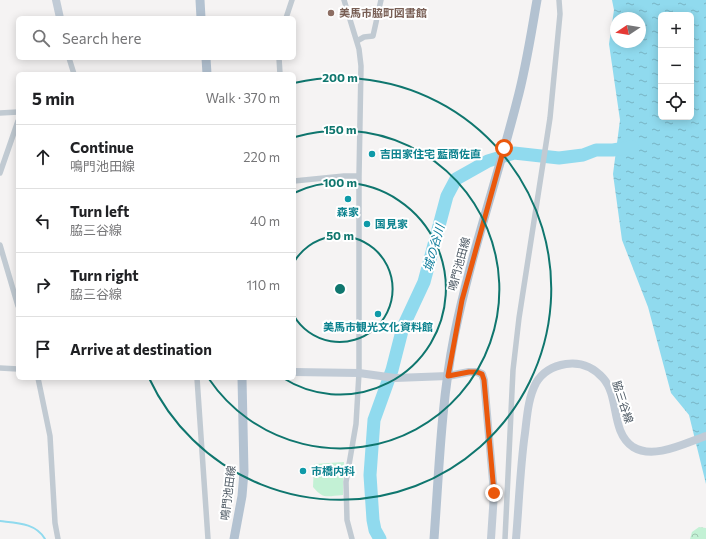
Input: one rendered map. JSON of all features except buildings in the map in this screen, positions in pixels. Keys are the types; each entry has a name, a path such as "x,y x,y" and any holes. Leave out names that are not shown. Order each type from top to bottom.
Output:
{"main road":[{"path":"56,0 60,16"},
{"path":"200,0 201,16"},
{"name":"鳴門池田線","path":"434,539 448,376 462,300 526,63 537,0"},
{"path":"206,60 207,72"},
{"name":"脇三谷線","path":"516,539 521,464 526,422 532,394 537,382 546,371 558,365 572,363 585,365 595,371 604,379 610,391 619,428 626,439 634,447 646,452 659,451 706,436"},
{"path":"296,372 359,373 395,378 448,376 477,372 482,374 484,380 494,493 491,539"},
{"name":"鳴門池田線","path":"234,539 242,496 244,472 242,380"}],"street":[{"path":"287,16 292,0"},
{"path":"344,0 357,41 361,66 358,176 359,373 356,424 346,482 347,520 352,539"},
{"path":"357,41 364,37 373,36 381,0"},
{"path":"505,539 513,370 519,318 550,118 560,14 559,0"},
{"path":"70,60 73,72"},
{"path":"279,60 280,72"},
{"path":"0,113 16,112"},
{"path":"0,173 16,127"},
{"path":"296,181 358,176"},
{"path":"0,245 16,299"},
{"path":"0,368 16,368"},
{"path":"38,380 50,436 55,523 58,539"},
{"path":"197,380 208,539"}],"green space":[{"path":"344,462 343,495 323,496 320,494 313,487 314,464"},
{"path":"699,527 706,528 706,539 690,539 692,532"}],"water":[{"path":"612,0 706,0 706,484 689,415 671,393 648,307 622,240 613,174 620,120 609,44 610,37 610,48 646,48 646,12 614,12"}],"waterway":[{"name":"城の谷川","path":"380,539 375,530 373,520 370,475 374,420 392,370 403,327 424,282 447,196 456,179 488,161 514,153 559,158 583,155 596,150 613,150 632,147"},
{"path":"0,521 26,525 37,530 45,539"}],"place":[{"name":"美馬市脇町図書館","path":"331,13"},
{"name":"吉田家住宅 藍商佐直","path":"372,154"},
{"name":"森家","path":"348,199"},
{"name":"国見家","path":"367,224"},
{"name":"美馬市観光文化資料館","path":"378,314"},
{"name":"市橋内科","path":"303,471"}],"route":[{"path":"494,493 484,380 482,374 477,372 469,372 448,376 462,300 504,148"}]}
